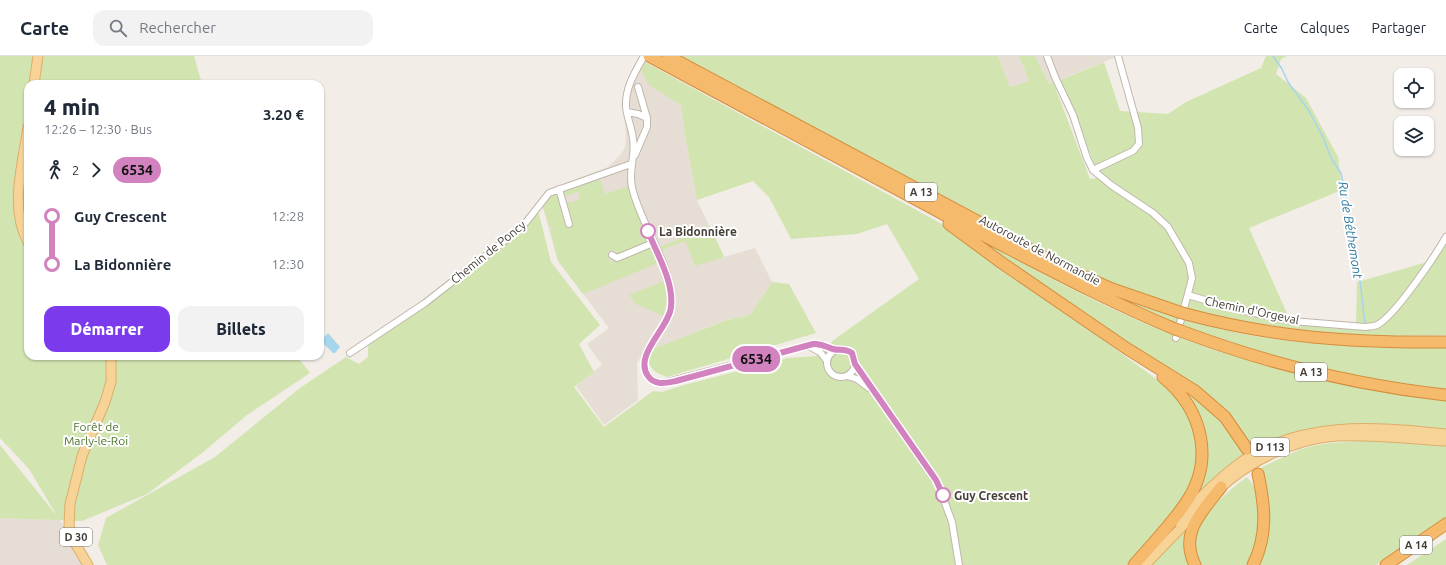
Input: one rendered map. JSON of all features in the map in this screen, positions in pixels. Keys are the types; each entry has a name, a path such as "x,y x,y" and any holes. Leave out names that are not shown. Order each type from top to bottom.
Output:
{"highway":[{"name":"Autoroute de Normandie","path":"668,56 1061,266 1112,289 1183,313 1246,329 1314,339 1369,342 1446,342"},
{"name":"Autoroute de Normandie","path":"644,58 1079,286 1177,332 1240,352 1313,372 1390,387 1446,395"},
{"path":"908,197 1126,348 1195,391 1226,417 1247,449"},
{"path":"1126,348 1165,378 1183,396 1195,416 1199,430 1202,459 1196,484 1185,504 1135,565"},
{"path":"1253,565 1263,541 1263,498 1258,474"},
{"path":"1195,565 1189,554 1188,537 1198,518 1221,487"},
{"name":"A 14","path":"1386,565 1446,524"},
{"name":"A 14","path":"1399,565 1446,533"}],"main road":[{"path":"35,80 38,56"},
{"path":"24,155 18,198 20,216 24,229"},
{"name":"D 30","path":"88,565 75,542 69,526 70,504 82,456 105,402 111,382 111,360"},
{"name":"D 113","path":"1135,565 1208,489 1238,464 1263,450 1298,436 1333,430 1366,427 1446,434"},
{"name":"D 113","path":"1145,565 1221,487 1248,467 1269,455 1300,443 1343,436 1446,441"},
{"name":"D 30","path":"70,504 76,537 94,565"}],"street":[{"path":"1047,56 1073,115 1087,158 1093,170 1111,185 1153,214 1168,228 1189,263 1192,278 1177,332"},
{"path":"1093,170 1133,151 1139,144 1138,128 1118,56"},
{"path":"644,58 626,95 627,112 633,139 632,188 669,282 672,306 668,319 648,350 644,366 651,379 664,383 820,344 835,350 848,350 854,357 855,364 853,371 847,376"},
{"path":"632,162 645,134 646,118 638,87"},
{"path":"627,112 638,114 646,118"},
{"name":"Chemin de Poncy","path":"350,353 425,303 507,239 527,221 549,193 632,162"},
{"path":"559,189 569,224"},
{"name":"Chemin d'Orgeval","path":"1188,296 1235,309 1292,321 1365,327 1376,326 1390,314 1436,255 1446,237"},
{"path":"612,255 617,258 653,243"},
{"path":"809,346 820,352 827,361"},
{"path":"835,350 831,353 827,361 827,366 832,374 840,377 847,376 857,379 872,390"},
{"path":"855,364 938,484 952,522 959,565"}],"shaded area":[{"path":"998,56 1019,56 1029,81 1010,87"},
{"path":"1035,56 1118,56 1049,84"},
{"name":"La Bidonnière","path":"634,66 680,93 685,136 697,200 724,257 755,248 772,282 750,315 726,320 655,348 641,356 637,363 638,400 604,425 576,386 602,365 587,344 609,328 558,261 542,204 549,190 608,167 621,154 625,147 626,138 623,93"},
{"path":"0,518 60,520 86,565 0,565"}],"green space":[{"name":"Forêt de Marly-le-Roi","path":"0,56 194,56 201,80 24,80 24,360 300,360 310,373 247,415 202,453 147,494 82,521 0,518 0,445 57,516 29,469 0,438"},
{"path":"680,56 998,56 1010,87 1029,81 1019,56 1035,56 1049,84 1053,82 1090,179 1098,178 1096,168 1060,80 1104,62 1120,111 1168,114 1186,102 1261,68 1266,56 1287,56 1281,59 1276,74 1306,98 1338,157 1342,190 1249,228 1289,318 1356,325 1357,282 1431,261 1446,232 1446,335 1381,336 1307,334 1210,315 1167,303 1115,285 1063,262"},
{"path":"645,62 963,237 1163,384 1187,408 1198,446 1193,483 1180,508 1127,565 107,565 98,545 106,518 215,457 300,388 346,357 359,364 368,357 368,346 373,342 373,340 430,301 538,210 551,262 600,325 579,344 594,372 574,387 604,427 653,391 662,392 788,358 816,356 835,339 919,279 887,224 857,234 791,239 769,197 753,181 697,200 685,136 681,105 649,85 641,70"},
{"path":"599,177 605,194 629,186 650,242 620,255 614,250 607,252 610,262 646,248 652,248 658,263 583,294 558,261 550,231 552,230 551,227 549,227 542,204 551,193 558,191 567,223 566,225 570,227 572,223 565,204 580,199 578,192 563,197 561,191"},
{"path":"710,226 724,257 695,266 685,241 660,251 658,248"},
{"path":"974,236 1099,302 1196,344 1256,363 1310,377 1391,393 1446,401 1446,430 1390,426 1353,426 1316,429 1298,433 1190,504 1205,453 1178,386 1229,419 1005,262"},
{"path":"664,281 667,298 663,316 636,304 629,295"},
{"path":"772,282 789,284 816,333 667,377 657,372 650,366 647,359 655,348 727,320 750,315"},
{"path":"1087,285 1195,322 1261,337 1330,345 1446,347 1446,391 1365,380 1279,359 1163,320"},
{"path":"1367,440 1446,446 1446,518 1376,565 1256,565 1262,467 1301,449 1322,444"},
{"path":"1247,477 1253,485 1260,508 1256,550 1246,565 1201,565 1193,555 1192,544 1195,532 1201,521 1219,500"},
{"path":"1186,527 1185,539 1191,565 1152,565"},
{"path":"1446,539 1446,565 1407,565"}],"water":[{"path":"328,333 340,347 335,353 333,353 324,344 324,338"}],"waterway":[{"name":"Ru de Béthemont","path":"1273,56 1282,69 1288,82 1309,111 1323,137 1331,158 1341,173 1355,241 1354,252 1359,272 1365,324"}],"bus line":[{"name":"6534","path":"648,231 669,282 672,306 668,319 648,350 644,360 646,372 653,381 664,383 676,381 813,344 820,344 835,350 848,350 852,353 855,364 872,390 936,480 943,495"}],"place":[{"name":"La Bidonnière","path":"648,231"},
{"name":"Guy Crescent","path":"943,495"}]}
